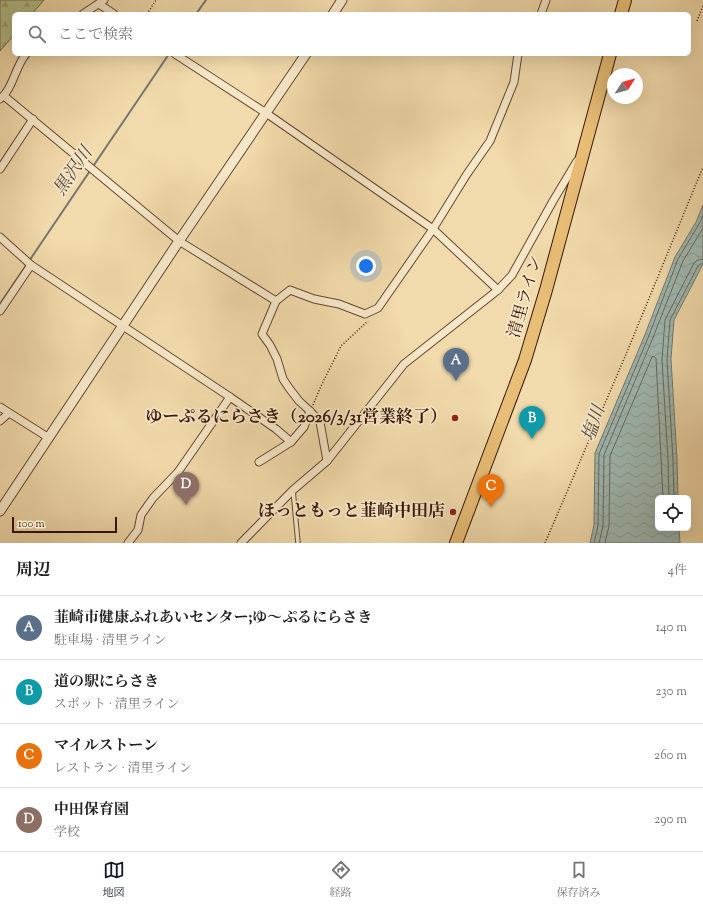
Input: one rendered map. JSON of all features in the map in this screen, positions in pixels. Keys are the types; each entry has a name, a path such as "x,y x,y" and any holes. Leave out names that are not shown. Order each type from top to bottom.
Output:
{"highway":[{"path":"622,12 625,0"},
{"name":"清里ライン","path":"456,543 525,360 546,290 609,56"}],"street":[{"path":"334,12 342,0"},
{"path":"542,12 546,0"},
{"path":"86,12 101,2 112,12"},
{"path":"24,56 20,61 2,98 33,119 180,241 276,301"},
{"path":"178,56 266,113 433,229 498,290"},
{"path":"0,511 305,56"},
{"path":"327,461 320,422 299,401 282,379 277,359 270,344 262,334 276,301 290,290 314,299 339,304 365,314 378,308 433,229 467,174 490,141 514,82 518,56"},
{"path":"0,169 33,119"},
{"path":"241,543 293,490 327,461 404,364 498,290 512,275 553,200 584,151"},
{"path":"0,237 31,265 230,397 276,429 290,442"},
{"path":"0,311 31,265"},
{"path":"128,543 138,530 141,515 153,498 178,472 230,397"},
{"path":"0,407 49,438"},
{"path":"259,462 290,442 304,427 310,411"},
{"path":"0,421 9,413"}],"lane":[{"path":"293,490 298,543"}],"path":[{"path":"147,12 156,0"},
{"path":"697,21 703,6"},
{"path":"545,543 627,352 703,166"},
{"path":"310,411 341,346 368,320"}],"green space":[{"path":"0,0 44,0 34,12 12,12 12,37 0,51"}],"water":[{"path":"703,205 703,264 674,320 671,359 678,495 655,495 655,531 679,531 680,543 590,543 594,525 595,453 644,337 675,257 696,222"}],"waterway":[{"name":"黒沢川","path":"197,12 206,0"},
{"name":"黒沢川","path":"0,304 168,56"}],"place":[{"name":"韮崎市健康ふれあいセンター;ゆ～ぷるにらさき","path":"456,381"},
{"name":"ゆーぷるにらさき（2026/3/31営業終了）","path":"455,418"},
{"name":"道の駅にらさき","path":"532,439"},
{"name":"中田保育園","path":"186,505"},
{"name":"マイルストーン","path":"491,507"},
{"name":"ほっともっと韮崎中田店","path":"453,512"}],"water label":[{"name":"塩川","path":"595,424"}]}
